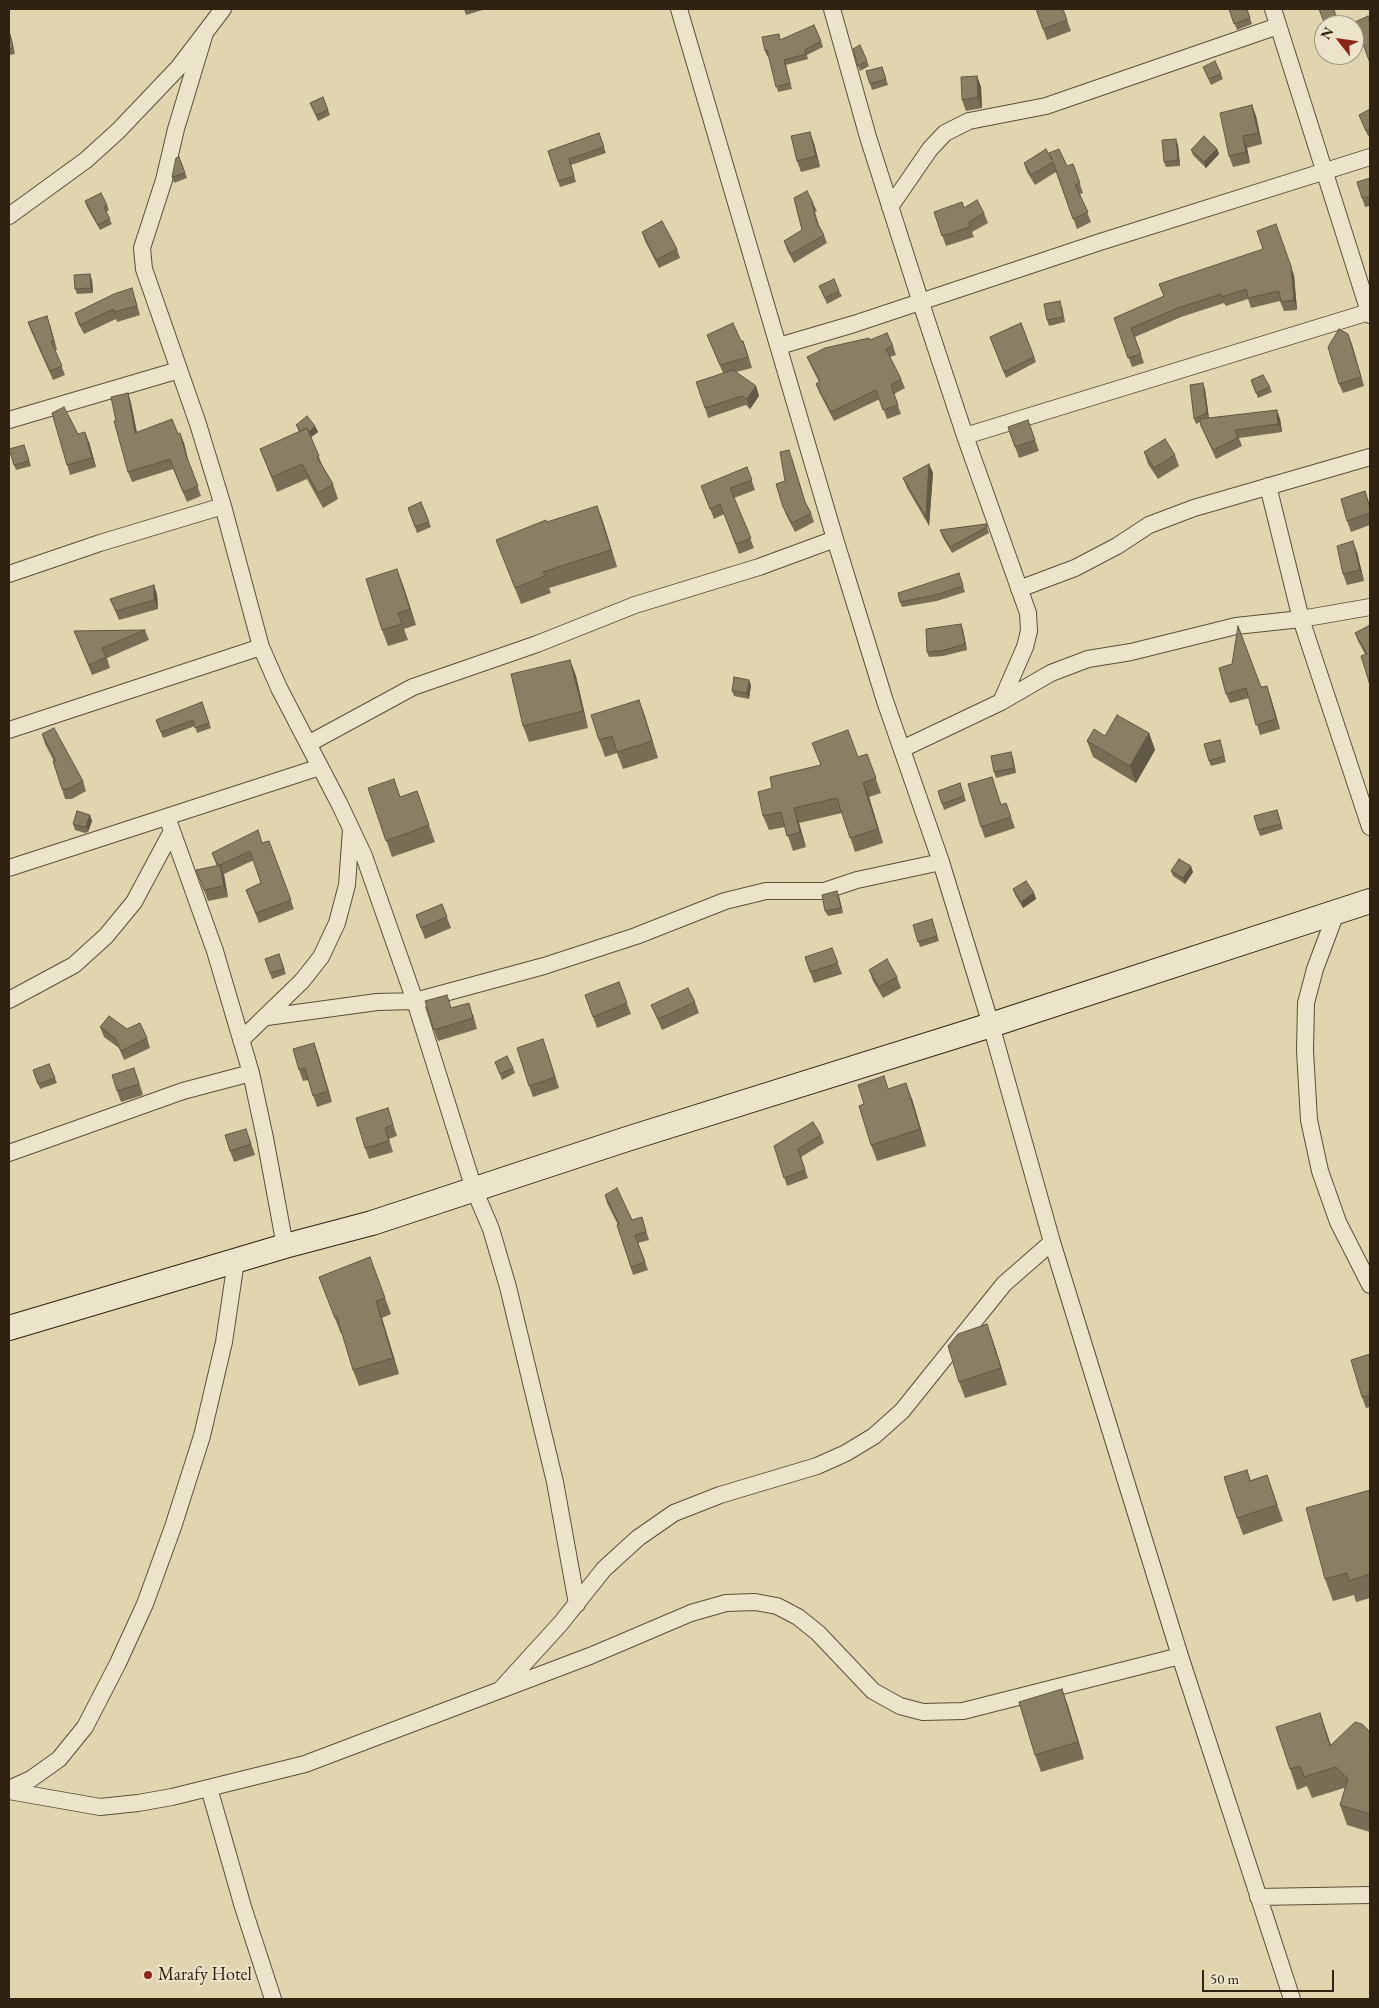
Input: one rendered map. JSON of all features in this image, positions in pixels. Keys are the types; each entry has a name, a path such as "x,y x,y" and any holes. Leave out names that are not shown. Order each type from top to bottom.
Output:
{"street":[{"path":"9,216 86,160 118,131 167,81 223,9"},
{"path":"679,9 835,539 885,701 941,862 991,1025 1052,1242 1180,1656 1292,1999"},
{"path":"832,9 868,137 921,303 1028,613 1029,631 1025,647 1001,702"},
{"path":"966,436 1370,313 1273,9"},
{"path":"890,207 930,149 945,133 969,121 1046,106 1278,26"},
{"path":"205,33 176,129 164,180 142,248 144,269 198,424 223,506 261,647 278,688 364,856 414,1001 474,1189 491,1229 513,1305 555,1482 577,1604"},
{"path":"779,346 921,303 1100,242 1370,157"},
{"path":"9,420 179,370"},
{"path":"1019,589 1075,568 1117,546 1149,525 1194,508 1370,457"},
{"path":"1268,486 1301,619 1370,827"},
{"path":"9,574 100,543 223,506"},
{"path":"308,744 413,687 530,647 635,605 760,567 835,539"},
{"path":"902,750 1001,702 1051,673 1088,659 1131,652 1236,626 1301,619 1370,607"},
{"path":"9,730 261,647"},
{"path":"9,868 169,824 320,767"},
{"path":"9,1000 74,965 106,936 134,902 169,824"},
{"path":"169,824 215,951 251,1073 266,1138 285,1246"},
{"path":"241,1040 302,981 321,957 338,923 347,885 351,828"},
{"path":"267,1016 377,1002 414,1001 544,966 636,936 725,901 766,891 824,891 857,880 941,862"},
{"path":"9,1328 285,1246 372,1223 991,1025 1370,901"},
{"path":"1336,912 1315,968 1306,1003 1305,1051 1309,1120 1320,1171 1338,1222 1370,1285"},
{"path":"9,1153 183,1091 251,1073"},
{"path":"498,1692 577,1604 604,1569 638,1538 674,1514 720,1496 816,1466 846,1454 874,1436 902,1411 1004,1284 1052,1242"},
{"path":"9,1790 31,1779 58,1758 85,1727 145,1604 173,1527 202,1436 224,1342 236,1261"},
{"path":"9,1790 100,1807 138,1803 209,1788 305,1764 498,1692 590,1656 691,1613 726,1603 755,1602 777,1606 798,1617 818,1633 873,1691 900,1706 923,1712 963,1711 1180,1656"},
{"path":"209,1788 243,1907 273,1999"},
{"path":"1258,1896 1370,1895"}],"building":[{"path":"1036,9 1063,9 1067,20 1043,29"},
{"path":"1229,9 1247,9 1250,18 1234,24"},
{"path":"1319,9 1334,9 1336,15 1321,15"},
{"path":"1368,16 1370,24 1370,63 1364,47 1364,18"},
{"path":"814,25 821,41 805,50 806,54 784,60 790,83 776,87 762,37 779,34 780,40"},
{"path":"9,34 13,48 9,49"},
{"path":"860,45 867,61 858,66 853,49"},
{"path":"1215,61 1221,74 1209,79 1203,67"},
{"path":"882,67 886,79 870,84 866,71"},
{"path":"977,76 978,97 962,100 961,77"},
{"path":"323,97 328,110 316,115 310,103"},
{"path":"1252,105 1258,133 1243,136 1246,152 1229,156 1220,113"},
{"path":"1370,109 1370,129 1366,131 1359,115"},
{"path":"810,132 816,156 797,161 791,136"},
{"path":"599,133 604,147 569,159 574,176 558,181 548,151"},
{"path":"1204,136 1217,149 1204,162 1191,150"},
{"path":"1176,139 1178,160 1164,162 1162,140"},
{"path":"1046,149 1052,160 1049,153 1059,149 1067,166 1073,164 1080,183 1075,185 1088,212 1073,219 1053,162 1031,175 1024,163"},
{"path":"179,157 185,173 172,177 176,158"},
{"path":"1370,178 1370,196 1362,198 1357,182"},
{"path":"807,191 813,203 817,223 824,235 791,254 784,241 802,230 794,198"},
{"path":"101,193 107,205 104,207 110,219 98,225 85,201"},
{"path":"977,200 984,213 969,222 970,227 942,236 934,212 962,202 964,208"},
{"path":"662,221 677,249 656,260 642,232"},
{"path":"1276,224 1291,266 1294,300 1281,302 1279,291 1248,298 1246,289 1222,297 1221,294 1178,308 1131,328 1141,354 1128,358 1114,318 1164,296 1159,284 1263,249 1257,231"},
{"path":"90,274 91,288 75,289 74,275"},
{"path":"834,279 839,291 825,298 819,286"},
{"path":"132,288 137,306 114,312 113,309 80,325 75,313 114,294"},
{"path":"1060,301 1063,317 1047,320 1044,304"},
{"path":"47,316 54,341 51,341 62,366 50,371 28,322"},
{"path":"733,323 741,341 743,341 748,357 720,365 707,335"},
{"path":"1021,323 1034,357 1004,372 990,337"},
{"path":"1339,329 1348,334 1361,377 1339,384 1328,347"},
{"path":"887,333 893,346 886,349 901,379 891,385 898,405 883,410 876,390 831,412 816,384 820,381 807,357 825,348 869,338 870,340"},
{"path":"733,370 756,386 747,399 742,396 705,408 696,382"},
{"path":"1263,375 1270,387 1256,393 1251,380"},
{"path":"1203,383 1207,413 1194,419 1190,385"},
{"path":"128,393 135,433 172,419 178,434 180,433 198,486 183,492 170,459 128,472 114,421 116,421 111,397"},
{"path":"64,407 78,434 85,432 92,458 67,465 52,413"},
{"path":"1277,410 1278,424 1235,430 1238,438 1213,450 1201,426 1200,419"},
{"path":"307,416 315,426 309,432 307,428 301,431 296,425"},
{"path":"1028,420 1035,440 1015,447 1008,427"},
{"path":"307,428 319,456 317,457 333,484 318,493 302,464 272,477 260,449"},
{"path":"1165,439 1175,455 1154,468 1144,452"},
{"path":"24,445 29,461 14,465 9,449"},
{"path":"789,450 805,502 811,513 792,523 783,507 776,484 785,481 780,452"},
{"path":"929,464 926,517 903,478"},
{"path":"747,467 752,480 730,488 751,538 736,544 720,504 710,509 701,486"},
{"path":"1365,491 1370,513 1347,521 1341,499"},
{"path":"421,502 429,522 415,527 408,508"},
{"path":"597,506 611,550 543,572 545,576 515,588 496,540 546,520 547,522"},
{"path":"986,524 987,527 950,547 940,530"},
{"path":"1353,541 1360,570 1343,574 1337,546"},
{"path":"397,569 410,609 398,613 402,624 382,630 366,579"},
{"path":"959,573 963,586 935,595 900,602 898,593"},
{"path":"154,585 154,600 116,611 110,599"},
{"path":"961,624 965,644 941,651 927,652 926,629"},
{"path":"1370,625 1370,685 1361,656 1367,654 1355,633"},
{"path":"1238,626 1261,687 1267,686 1276,719 1256,725 1246,688 1226,694 1219,668 1232,664"},
{"path":"145,630 102,648 106,657 89,665 74,631"},
{"path":"570,660 583,711 523,726 511,674"},
{"path":"734,677 749,680 747,693 732,691"},
{"path":"639,700 652,741 617,752 612,736 599,740 591,715"},
{"path":"202,702 209,723 195,728 193,720 161,732 156,720"},
{"path":"1117,715 1149,733 1130,766 1087,741 1094,729 1105,736"},
{"path":"54,728 83,781 68,789 62,789 53,761 56,761 42,734"},
{"path":"848,730 858,757 867,754 876,778 863,783 878,829 850,838 837,798 794,808 800,832 787,836 781,812 763,816 758,792 772,788 770,777 821,765 812,743"},
{"path":"1220,740 1224,756 1209,761 1204,744"},
{"path":"1011,752 1014,768 994,772 991,756"},
{"path":"992,777 1001,805 1006,803 1011,817 981,827 968,784"},
{"path":"394,779 400,797 417,791 429,825 386,841 368,788"},
{"path":"960,783 964,796 942,804 938,791"},
{"path":"1277,810 1281,824 1258,830 1254,816"},
{"path":"77,811 90,815 86,826 73,824"},
{"path":"258,830 262,843 269,841 291,900 256,913 246,890 261,883 250,851 218,866 212,853"},
{"path":"1179,859 1191,866 1183,878 1171,871"},
{"path":"220,865 224,886 204,890 196,870"},
{"path":"1026,881 1034,893 1021,902 1013,889"},
{"path":"837,891 841,908 825,911 822,895"},
{"path":"442,904 447,917 421,928 416,915"},
{"path":"932,919 937,936 918,942 913,925"},
{"path":"832,948 838,963 810,972 805,957"},
{"path":"279,954 284,969 270,973 265,959"},
{"path":"887,959 897,977 879,987 869,970"},
{"path":"619,982 627,1003 593,1017 585,995"},
{"path":"688,988 695,1002 658,1019 651,1005"},
{"path":"447,995 451,1008 469,1003 473,1018 434,1030 425,1001"},
{"path":"109,1016 127,1029 140,1023 147,1038 121,1051 115,1038 100,1027"},
{"path":"543,1039 555,1077 529,1086 517,1048"},
{"path":"314,1043 328,1091 313,1096 305,1068 299,1070 293,1049"},
{"path":"507,1056 513,1068 500,1074 495,1062"},
{"path":"49,1064 55,1078 38,1084 33,1070"},
{"path":"134,1068 139,1084 117,1091 112,1075"},
{"path":"884,1076 888,1089 906,1083 920,1129 871,1145 859,1106 864,1104 858,1085"},
{"path":"388,1108 393,1125 385,1128 389,1141 365,1148 356,1118"},
{"path":"813,1122 821,1135 798,1149 805,1170 784,1178 774,1146"},
{"path":"246,1129 251,1144 230,1151 225,1135"},
{"path":"617,1188 632,1220 642,1217 646,1232 635,1235 645,1262 631,1267 617,1225 619,1224 605,1195"},
{"path":"370,1257 385,1298 376,1301 393,1358 353,1370 337,1317 335,1318 319,1277"},
{"path":"987,1324 1001,1368 959,1382 948,1346 958,1334"},
{"path":"1370,1354 1370,1395 1362,1397 1351,1360"},
{"path":"1247,1470 1250,1481 1267,1475 1277,1505 1237,1518 1224,1477"},
{"path":"1370,1490 1370,1574 1349,1581 1347,1573 1325,1579 1306,1508"},
{"path":"1062,1689 1078,1742 1035,1755 1019,1702"},
{"path":"1320,1713 1330,1746 1355,1722 1362,1724 1370,1732 1370,1814 1340,1805 1348,1779 1336,1767 1304,1777 1300,1766 1290,1769 1276,1727"}],"place":[{"name":"Marafy Hotel","path":"148,1975"}]}
